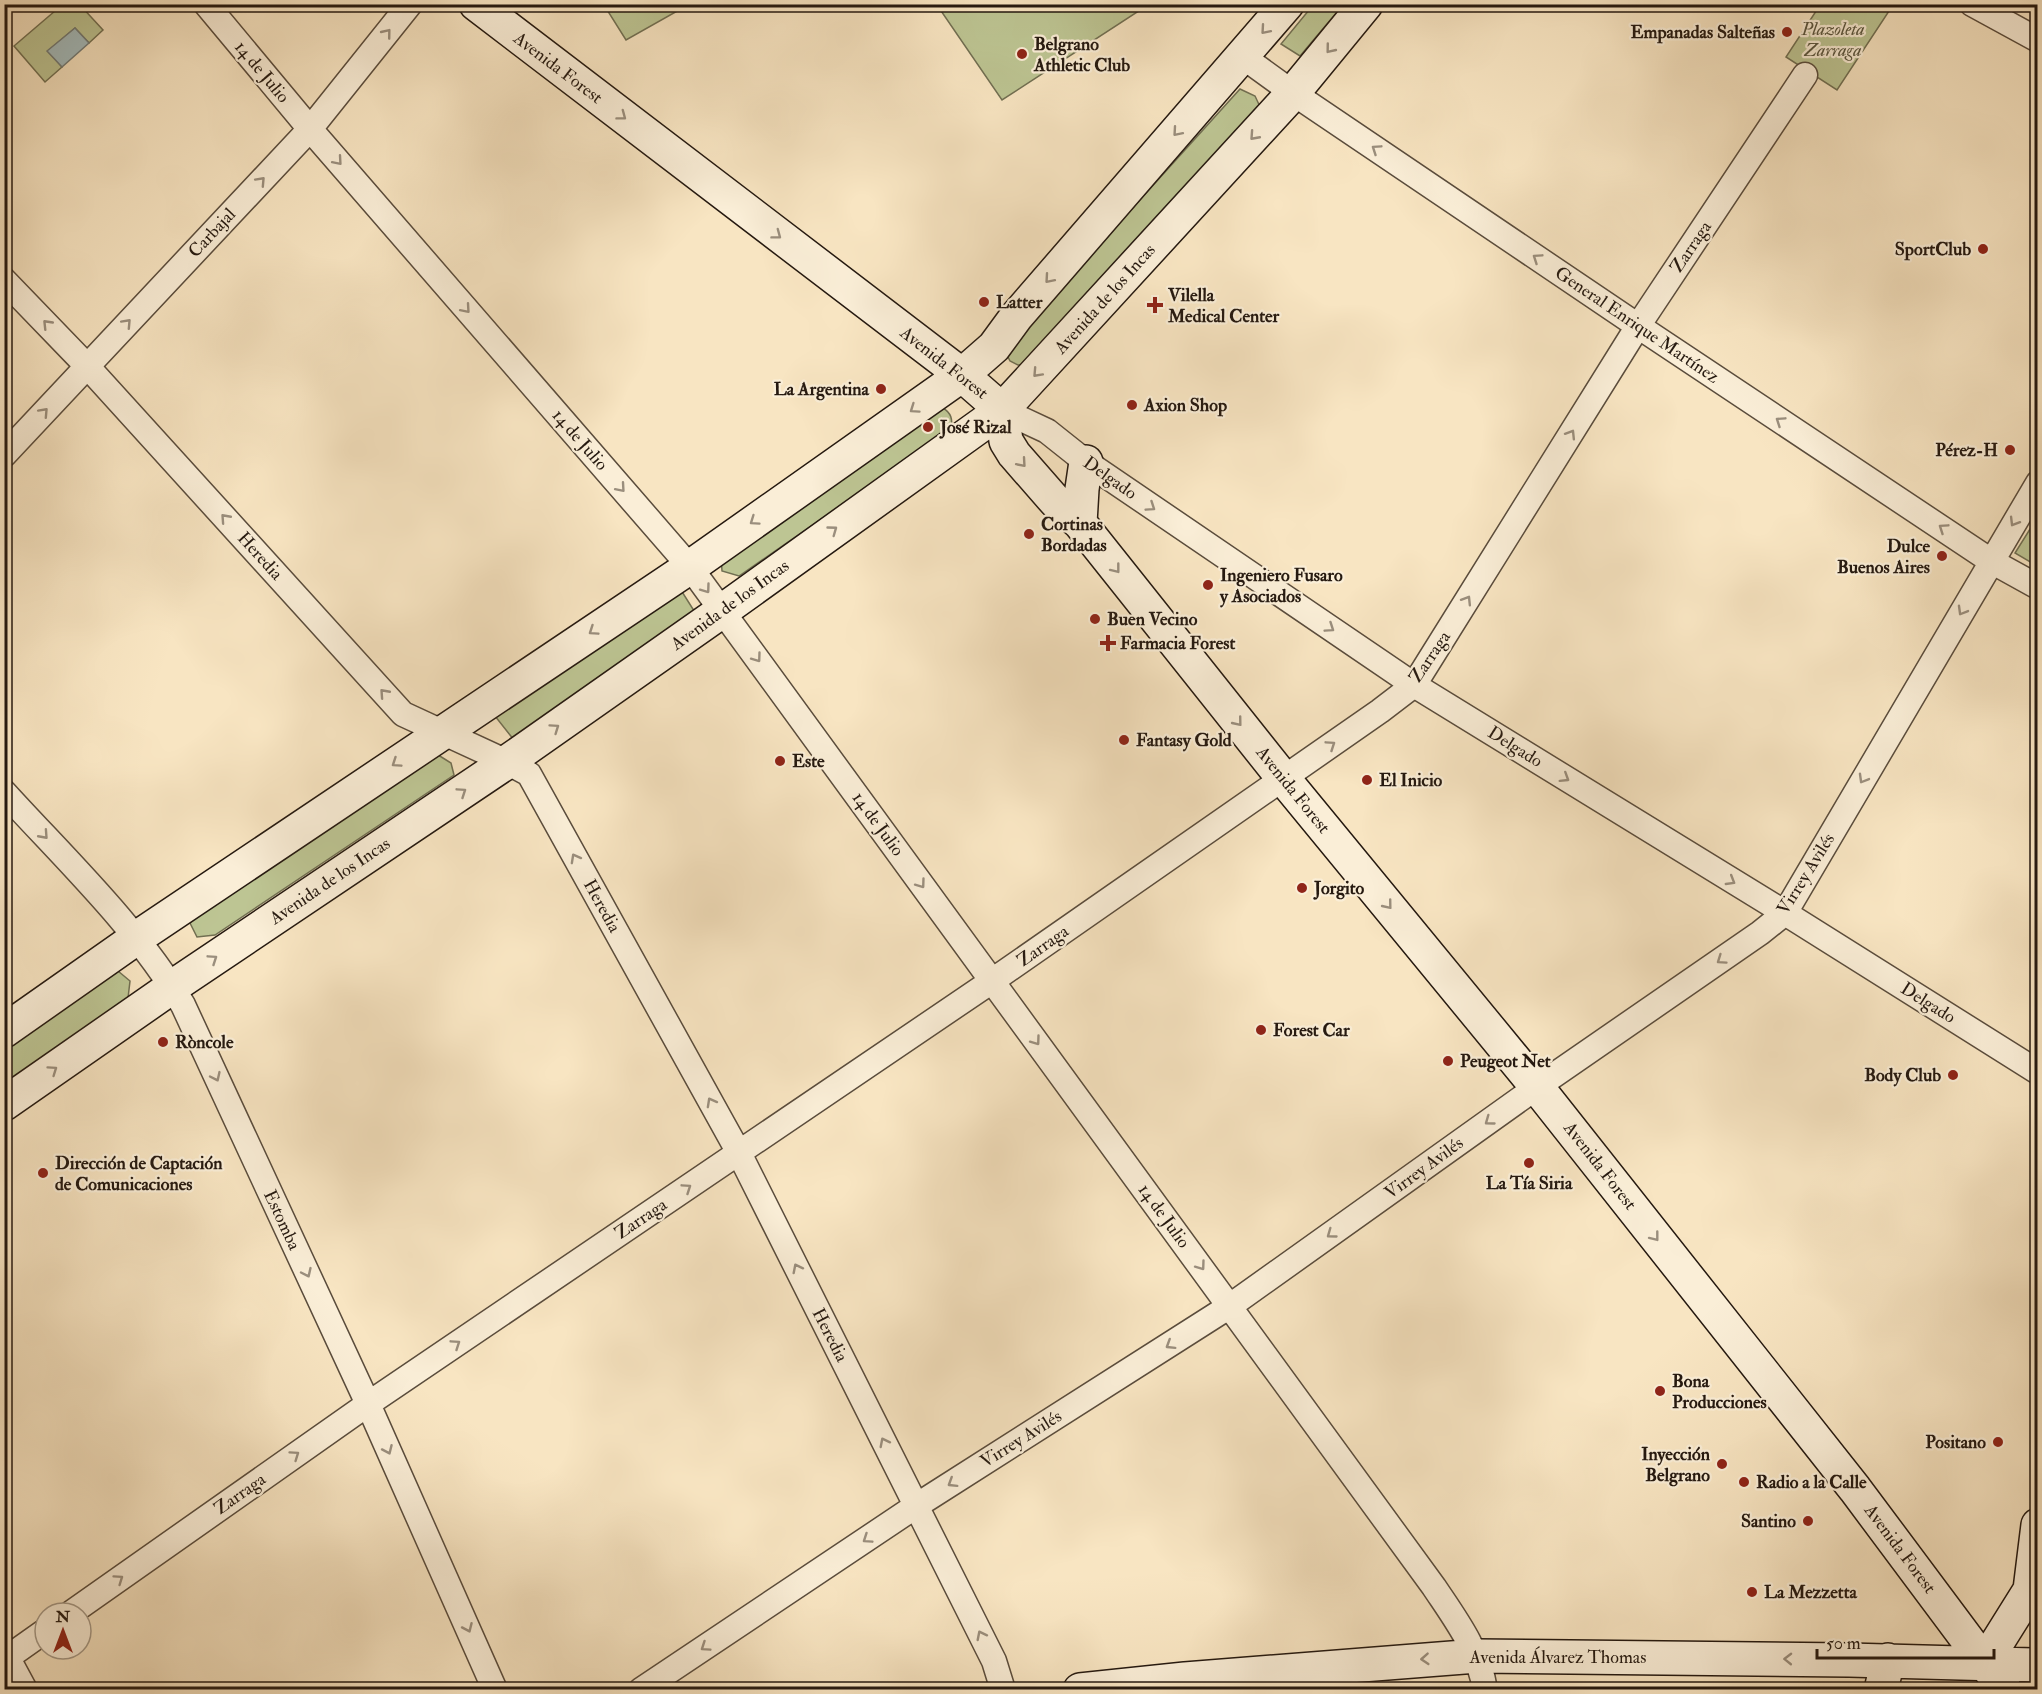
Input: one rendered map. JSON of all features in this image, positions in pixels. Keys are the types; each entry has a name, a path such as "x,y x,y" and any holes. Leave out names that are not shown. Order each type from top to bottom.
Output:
{"main road":[{"name":"Avenida Forest","path":"476,4 962,375 1002,410 1006,441 1014,454 1056,502 1080,523 1283,778 1537,1087 1855,1489 2005,1689"},
{"path":"4,1030 135,939 690,567 962,375 994,347 1016,317 1287,4"},
{"name":"Avenida de los Incas","path":"4,1104 172,987 507,762 1002,410 1293,93 1366,4"},
{"path":"1080,523 1086,462"},
{"path":"1985,1662 2030,1590 2037,1525"},
{"name":"Avenida Álvarez Thomas","path":"1080,1689 1477,1656 1884,1675 1985,1662 2037,1665"}],"street":[{"name":"14 de Julio","path":"206,4 310,129 690,567 1434,1587 1468,1638 1477,1656 1485,1689"},
{"name":"Carbajal","path":"4,455 310,129 410,4"},
{"path":"1972,4 2037,40"},
{"name":"General Enrique Martínez","path":"1242,56 1293,93 1638,326 1991,561 2037,587"},
{"name":"Zarraga","path":"88,1601 368,1404 993,981 1414,685 1638,326 1805,75"},
{"name":"Heredia","path":"4,280 87,366 403,714 529,774 739,1153 994,1661 1003,1689"},
{"name":"Delgado","path":"1002,410 1047,431 1086,462 1414,685 1785,913 2037,1072"},
{"name":"Virrey Avilés","path":"641,1689 916,1506 1230,1306 1537,1087 1760,933 1785,913 2037,483"},
{"name":"Estomba","path":"4,792 119,917 183,1005 368,1404 495,1689"},
{"path":"25,1689 6,1656 33,1639"}],"green space":[{"path":"1314,4 1343,5 1300,56 1281,44"},
{"path":"62,5 80,5 103,30 89,43 75,28 48,51 62,67 45,82 14,46"},
{"path":"604,5 688,5 626,40"},
{"name":"Belgrano Athletic Club","path":"937,5 1148,5 1002,100"},
{"name":"Plazoleta Zarraga","path":"1820,5 1893,5 1837,90 1786,57"},
{"path":"1240,89 1255,96 1262,111 1027,365 1018,365 1010,361 1006,353 1007,347"},
{"path":"943,408 951,417 951,429 739,576 722,571 721,557"},
{"path":"2037,518 2037,566 2015,553"},
{"path":"679,587 698,617 514,740 491,711"},
{"path":"435,753 451,763 454,775 215,935 197,937 190,923 197,913"},
{"path":"118,971 130,981 128,998 5,1084 4,1049 109,974"}],"water":[{"path":"75,28 89,43 62,67 47,51"}],"place":[{"name":"Empanadas Salteñas","path":"1787,32"},
{"name":"Belgrano Athletic Club","path":"1022,54"},
{"name":"SportClub","path":"1983,249"},
{"name":"Latter","path":"984,302"},
{"name":"Vilella Medical Center","path":"1155,305"},
{"name":"La Argentina","path":"881,389"},
{"name":"Axion Shop","path":"1132,405"},
{"name":"José Rizal","path":"928,427"},
{"name":"Pérez-H","path":"2010,450"},
{"name":"Cortinas Bordadas","path":"1029,534"},
{"name":"Dulce Buenos Aires","path":"1942,556"},
{"name":"Ingeniero Fusaro y Asociados","path":"1208,585"},
{"name":"Buen Vecino","path":"1095,619"},
{"name":"Farmacia Forest","path":"1108,643"},
{"name":"Fantasy Gold","path":"1124,740"},
{"name":"Este","path":"780,761"},
{"name":"El Inicio","path":"1367,780"},
{"name":"Jorgito","path":"1302,888"},
{"name":"Forest Car","path":"1261,1030"},
{"name":"Ròncole","path":"163,1042"},
{"name":"Peugeot Net","path":"1448,1061"},
{"name":"Body Club","path":"1953,1075"},
{"name":"La Tía Siria","path":"1529,1163"},
{"name":"Dirección de Captación de Comunicaciones","path":"43,1173"},
{"name":"Bona Producciones","path":"1660,1391"},
{"name":"Positano","path":"1998,1442"},
{"name":"Inyección Belgrano","path":"1722,1464"},
{"name":"Radio a la Calle","path":"1744,1482"},
{"name":"Santino","path":"1808,1521"},
{"name":"La Mezzetta","path":"1752,1592"}]}
